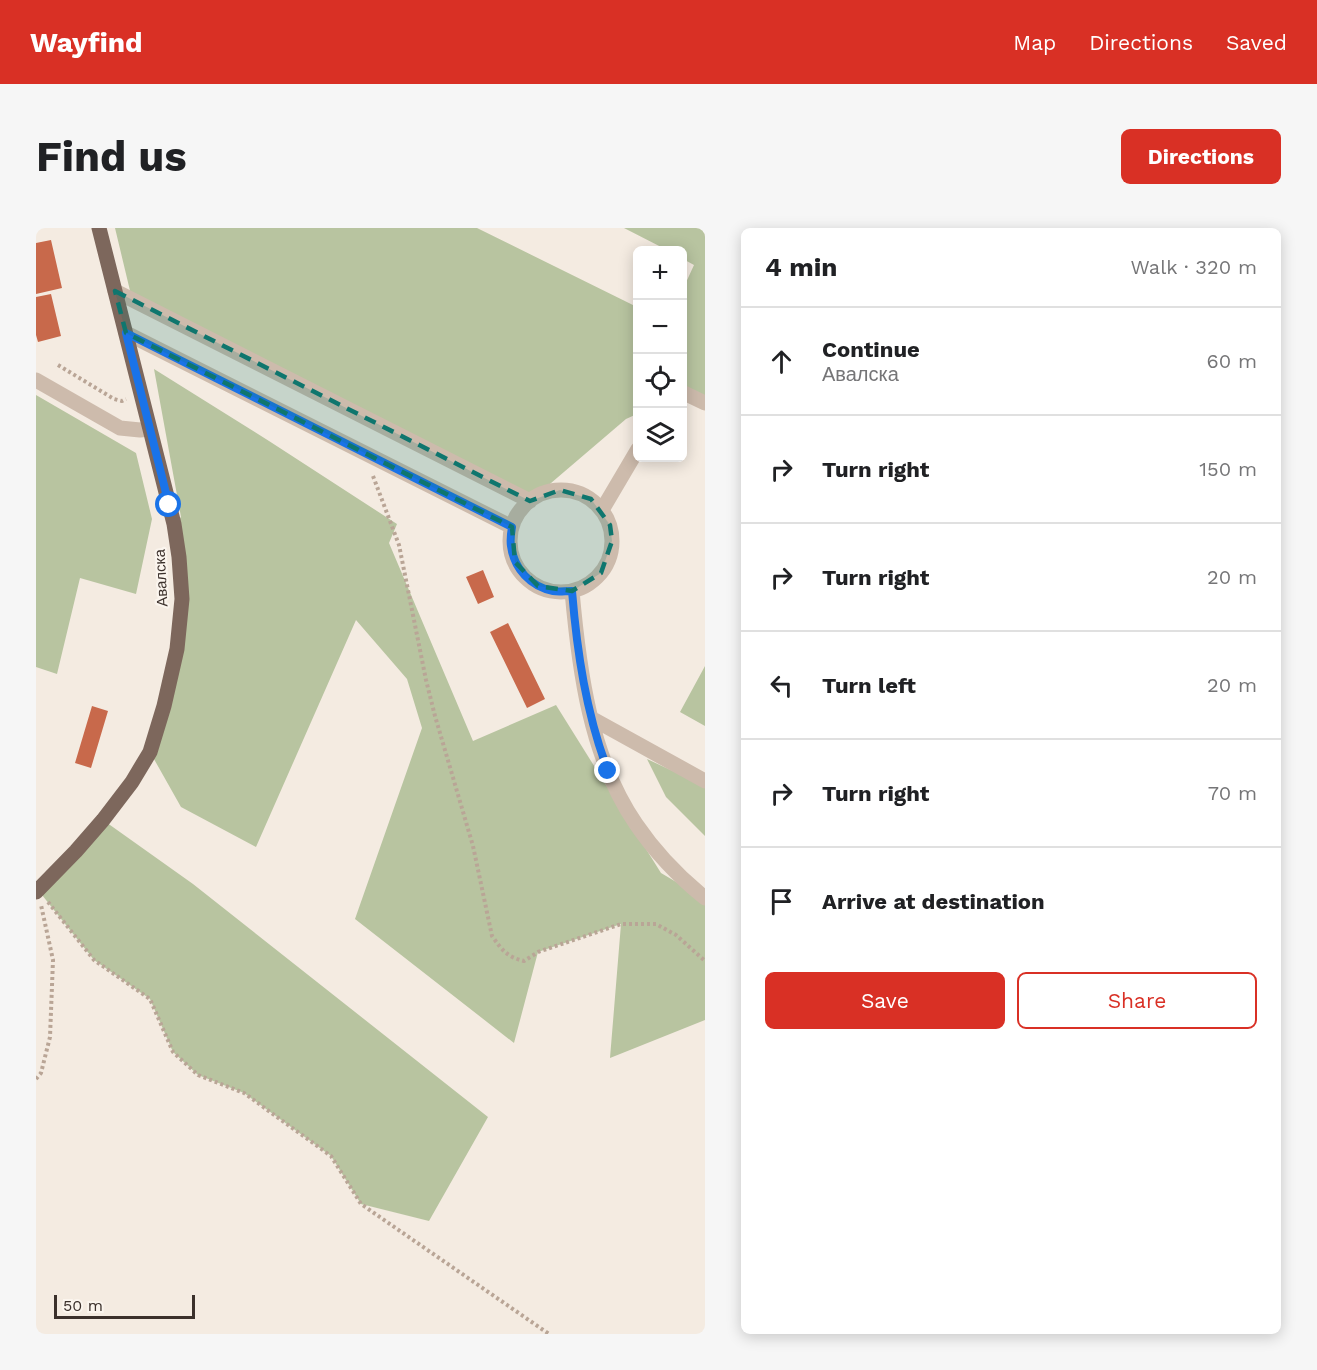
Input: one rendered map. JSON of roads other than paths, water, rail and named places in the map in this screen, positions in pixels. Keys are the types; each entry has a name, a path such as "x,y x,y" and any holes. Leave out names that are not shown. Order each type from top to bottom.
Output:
{"main road":[{"name":"Авалска","path":"37,891 103,820 132,782 150,752 172,674 182,599 174,524 99,228"}],"street":[{"path":"115,291 530,501"},
{"path":"126,333 512,527"},
{"path":"36,380 120,428 149,429"},
{"path":"687,394 705,403"},
{"path":"602,510 633,457"},
{"path":"560,490 576,492 591,499 602,510 610,525 612,541 609,558 601,573 588,585 572,591 554,592 538,586 524,576 515,562 510,545 512,527 519,513 530,501 544,493 560,490"},
{"path":"572,591 581,671 591,718 617,792 635,823 655,850 705,898"},
{"path":"591,718 705,781"}]}
